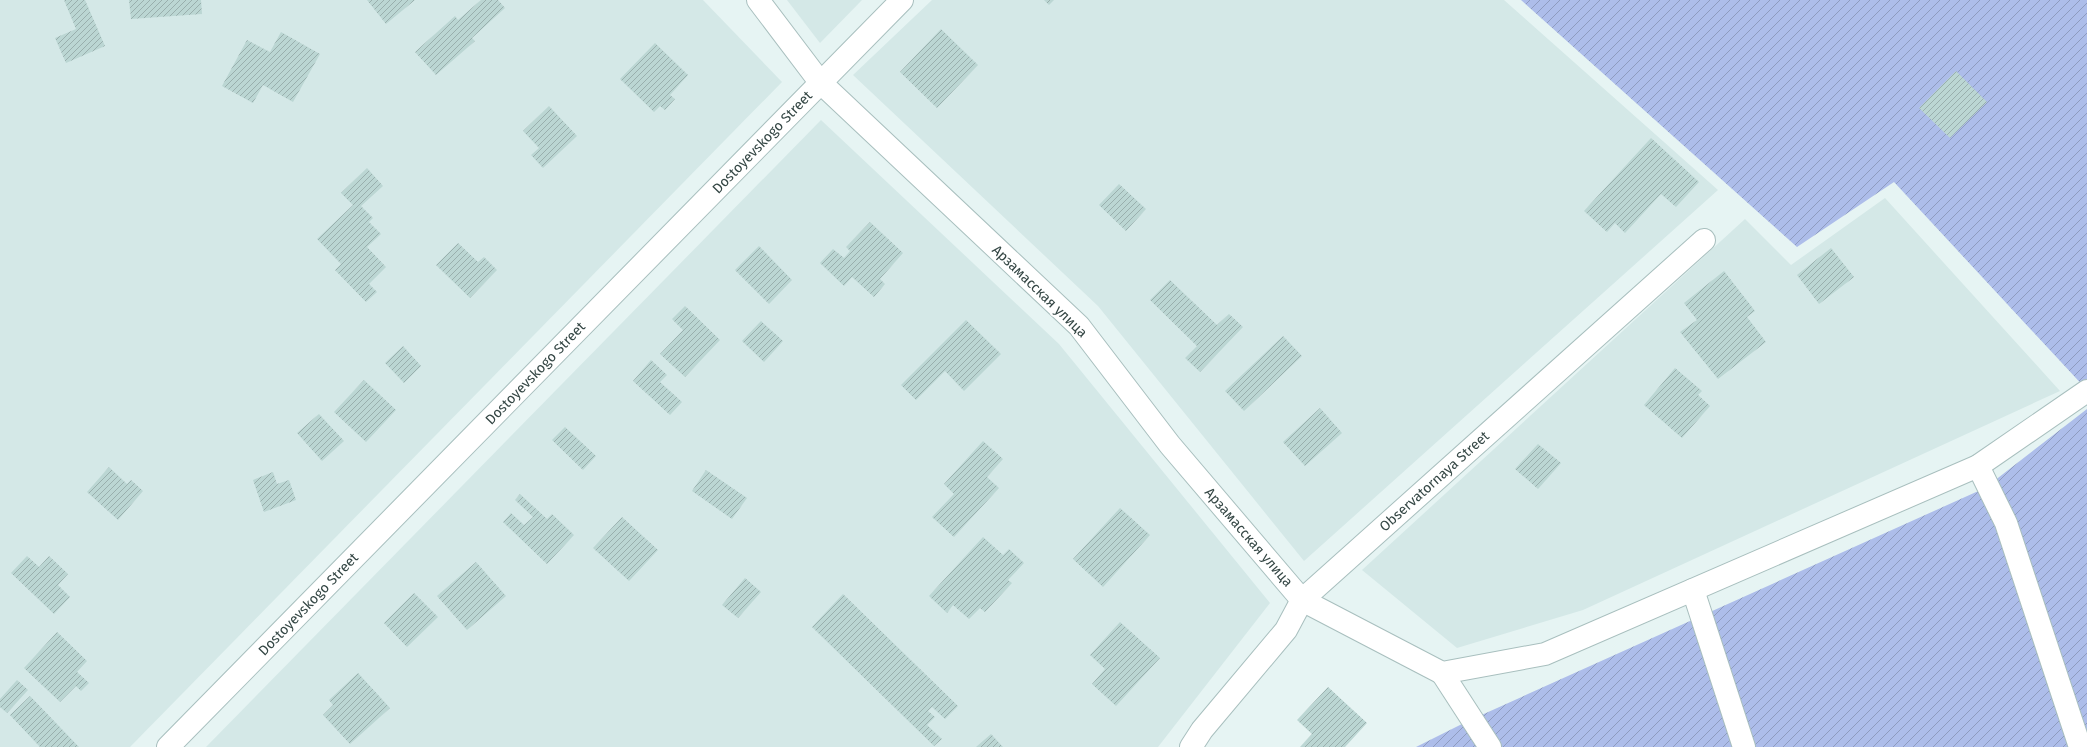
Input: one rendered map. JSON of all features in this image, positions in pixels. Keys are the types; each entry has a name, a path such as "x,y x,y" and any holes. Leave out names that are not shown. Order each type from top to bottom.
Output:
{"street":[{"name":"Арзамасская улица","path":"758,0 820,82 1079,326 1170,445 1302,600"},
{"name":"Dostoyevskogo Street","path":"168,747 902,0"},
{"name":"Observatornaya Street","path":"1191,747 1202,730 1286,630 1302,600 1704,240"},
{"path":"1442,673 1545,654 1978,466 2087,391"},
{"path":"1978,466 2006,523 2080,747"},
{"path":"1693,590 1744,747"},
{"path":"1302,600 1442,673 1490,747"}],"shaded area":[{"path":"0,0 703,0 782,82 130,747 0,747"},
{"path":"787,0 862,0 820,43"},
{"path":"932,0 1504,0 1718,190 1304,561 1098,306 853,75"},
{"path":"1521,0 2087,0 2087,390 1894,182 1797,247"},
{"path":"821,120 1059,344 1270,603 1158,747 206,747"},
{"path":"1885,198 2060,391 1583,610 1457,648 1362,570 1745,219 1791,265"},
{"path":"2087,409 2087,747 1416,747 1466,722 1985,488"}],"building":[{"path":"64,0 85,0 105,46 66,63 55,38 76,29"},
{"path":"129,0 201,0 202,14 131,19"},
{"path":"367,0 415,0 386,24"},
{"path":"481,0 498,0 505,8 472,38 475,41 436,75 415,52 455,16 458,20"},
{"path":"1044,0 1054,0 1049,5"},
{"path":"941,29 978,65 937,108 900,72"},
{"path":"281,32 320,54 293,102 263,85 253,103 222,86 247,40 270,52"},
{"path":"655,43 688,75 670,95 675,99 665,110 660,106 654,112 620,79"},
{"path":"1956,71 1987,102 1950,138 1919,108"},
{"path":"549,106 577,136 543,168 531,155 539,148 523,131"},
{"path":"1651,138 1699,182 1676,207 1661,194 1625,233 1615,223 1607,232 1584,211"},
{"path":"367,168 383,186 361,206 373,218 369,222 381,234 367,247 386,267 369,284 377,292 366,302 335,270 341,264 317,239 353,205 341,193"},
{"path":"1119,184 1146,209 1126,231 1099,205"},
{"path":"870,222 903,253 880,279 885,284 874,297 852,277 844,286 820,263 833,249 844,258 850,251 846,247"},
{"path":"458,243 478,262 484,257 497,270 470,298 436,265"},
{"path":"759,246 792,280 769,304 735,270"},
{"path":"1831,248 1854,277 1819,304 1797,275"},
{"path":"1724,271 1755,311 1747,317 1766,342 1718,379 1680,332 1697,320 1684,303"},
{"path":"1170,280 1217,325 1229,314 1243,327 1200,372 1185,358 1197,346 1150,300"},
{"path":"685,306 720,340 685,377 660,354 683,330 672,319"},
{"path":"966,320 1001,354 964,391 945,371 916,400 901,385"},
{"path":"761,321 783,341 764,362 742,341"},
{"path":"1283,336 1302,356 1244,411 1225,391"},
{"path":"403,346 421,366 404,383 385,363"},
{"path":"651,360 667,375 660,382 682,402 670,415 633,381"},
{"path":"1675,368 1702,391 1698,395 1710,406 1682,438 1644,405"},
{"path":"364,380 396,410 366,442 334,412"},
{"path":"1320,408 1342,433 1305,466 1283,442"},
{"path":"319,414 344,441 322,461 297,433"},
{"path":"565,427 596,456 583,470 552,440"},
{"path":"983,441 1003,459 987,477 999,488 954,537 932,517 954,494 944,484"},
{"path":"1538,444 1561,463 1538,489 1515,469"},
{"path":"109,467 127,484 131,480 143,491 118,520 87,492"},
{"path":"706,470 747,498 732,519 692,491"},
{"path":"273,472 277,484 289,480 296,500 264,512 253,480"},
{"path":"520,494 547,519 552,514 574,535 547,564 503,522 511,513 524,525 533,517 515,500"},
{"path":"1120,508 1150,535 1103,587 1073,559"},
{"path":"622,517 658,550 629,581 593,548"},
{"path":"983,537 1003,555 1009,549 1024,563 1008,580 1012,583 985,612 980,608 969,619 953,605 947,613 929,596"},
{"path":"27,556 39,567 49,556 68,574 58,585 70,597 54,614 11,573"},
{"path":"476,562 506,596 467,630 437,596"},
{"path":"745,578 761,592 738,618 722,605"},
{"path":"414,593 438,617 407,647 384,623"},
{"path":"843,594 958,706 945,719 932,707 928,711 935,717 927,725 942,739 934,746 812,627"},
{"path":"1120,622 1160,658 1116,706 1092,684 1105,669 1090,655"},
{"path":"57,632 87,661 77,672 89,683 81,691 76,686 60,702 24,668"},
{"path":"358,673 390,708 350,744 323,715 333,705 329,700"},
{"path":"17,680 28,690 7,713 0,707 0,699"},
{"path":"1328,687 1367,723 1345,747 1300,747 1312,734 1297,720"},
{"path":"30,696 79,747 40,747 10,715"},
{"path":"991,734 1003,747 976,747"}]}
